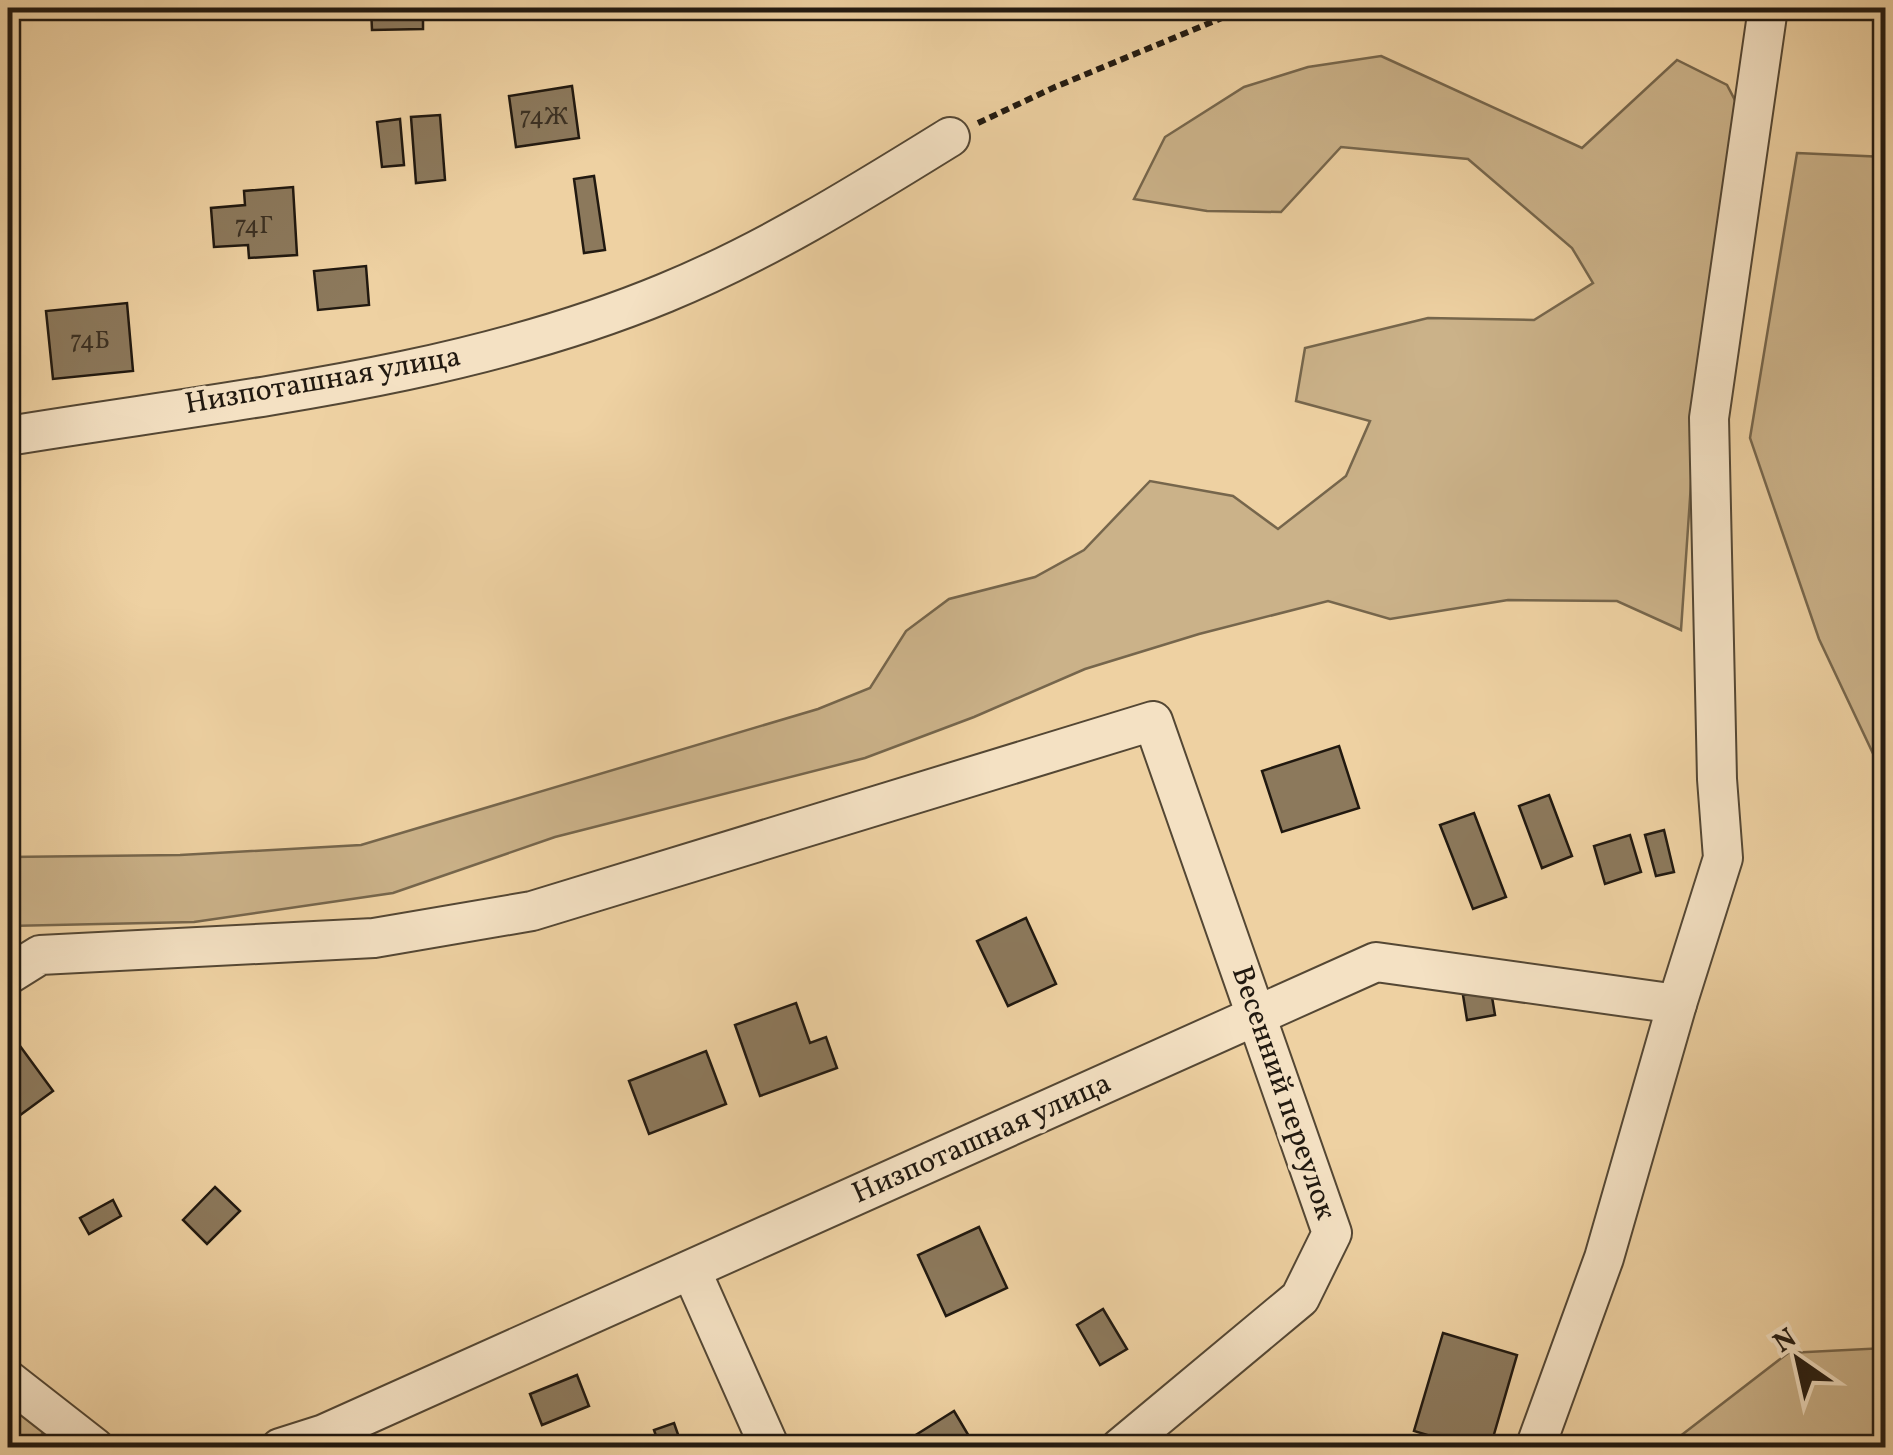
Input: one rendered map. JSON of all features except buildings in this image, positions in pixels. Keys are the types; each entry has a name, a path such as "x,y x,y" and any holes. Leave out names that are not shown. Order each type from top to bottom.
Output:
{"street":[{"path":"1535,1448 1604,1258 1723,858 1717,778 1709,418 1768,8"},
{"name":"Низпоташная улица","path":"8,436 404,372 537,337 682,285 820,217 950,136"},
{"name":"Весенний переулок","path":"8,975 40,955 374,938 532,911 1153,721 1332,1233 1300,1298 1120,1448"},
{"name":"Низпоташная улица","path":"280,1448 323,1441 691,1270 1376,962 1677,1004"},
{"path":"691,1270 770,1448"},
{"path":"8,1380 94,1448"}],"path":[{"path":"950,136 1055,87 1246,8"},
{"path":"1600,8 1672,14 1732,8"}],"shaded area":[{"path":"1381,56 1582,148 1677,60 1727,85 1739,108 1694,440 1681,630 1617,601 1508,600 1390,619 1328,601 1085,669 865,758 555,837 393,893 194,922 8,926 8,857 180,855 361,845 818,709 870,688 906,631 949,599 1035,577 1084,550 1150,481 1233,496 1278,529 1346,476 1370,421 1296,401 1305,348 1428,318 1534,320 1593,283 1572,248 1468,159 1341,147 1281,212 1207,211 1134,199 1165,137 1244,87 1308,67"},
{"path":"1797,153 1885,157 1885,779 1819,639 1750,438"},
{"path":"1885,1348 1885,1447 1666,1447 1788,1353"},
{"path":"8,1380 55,1417 32,1447 8,1447"}]}
